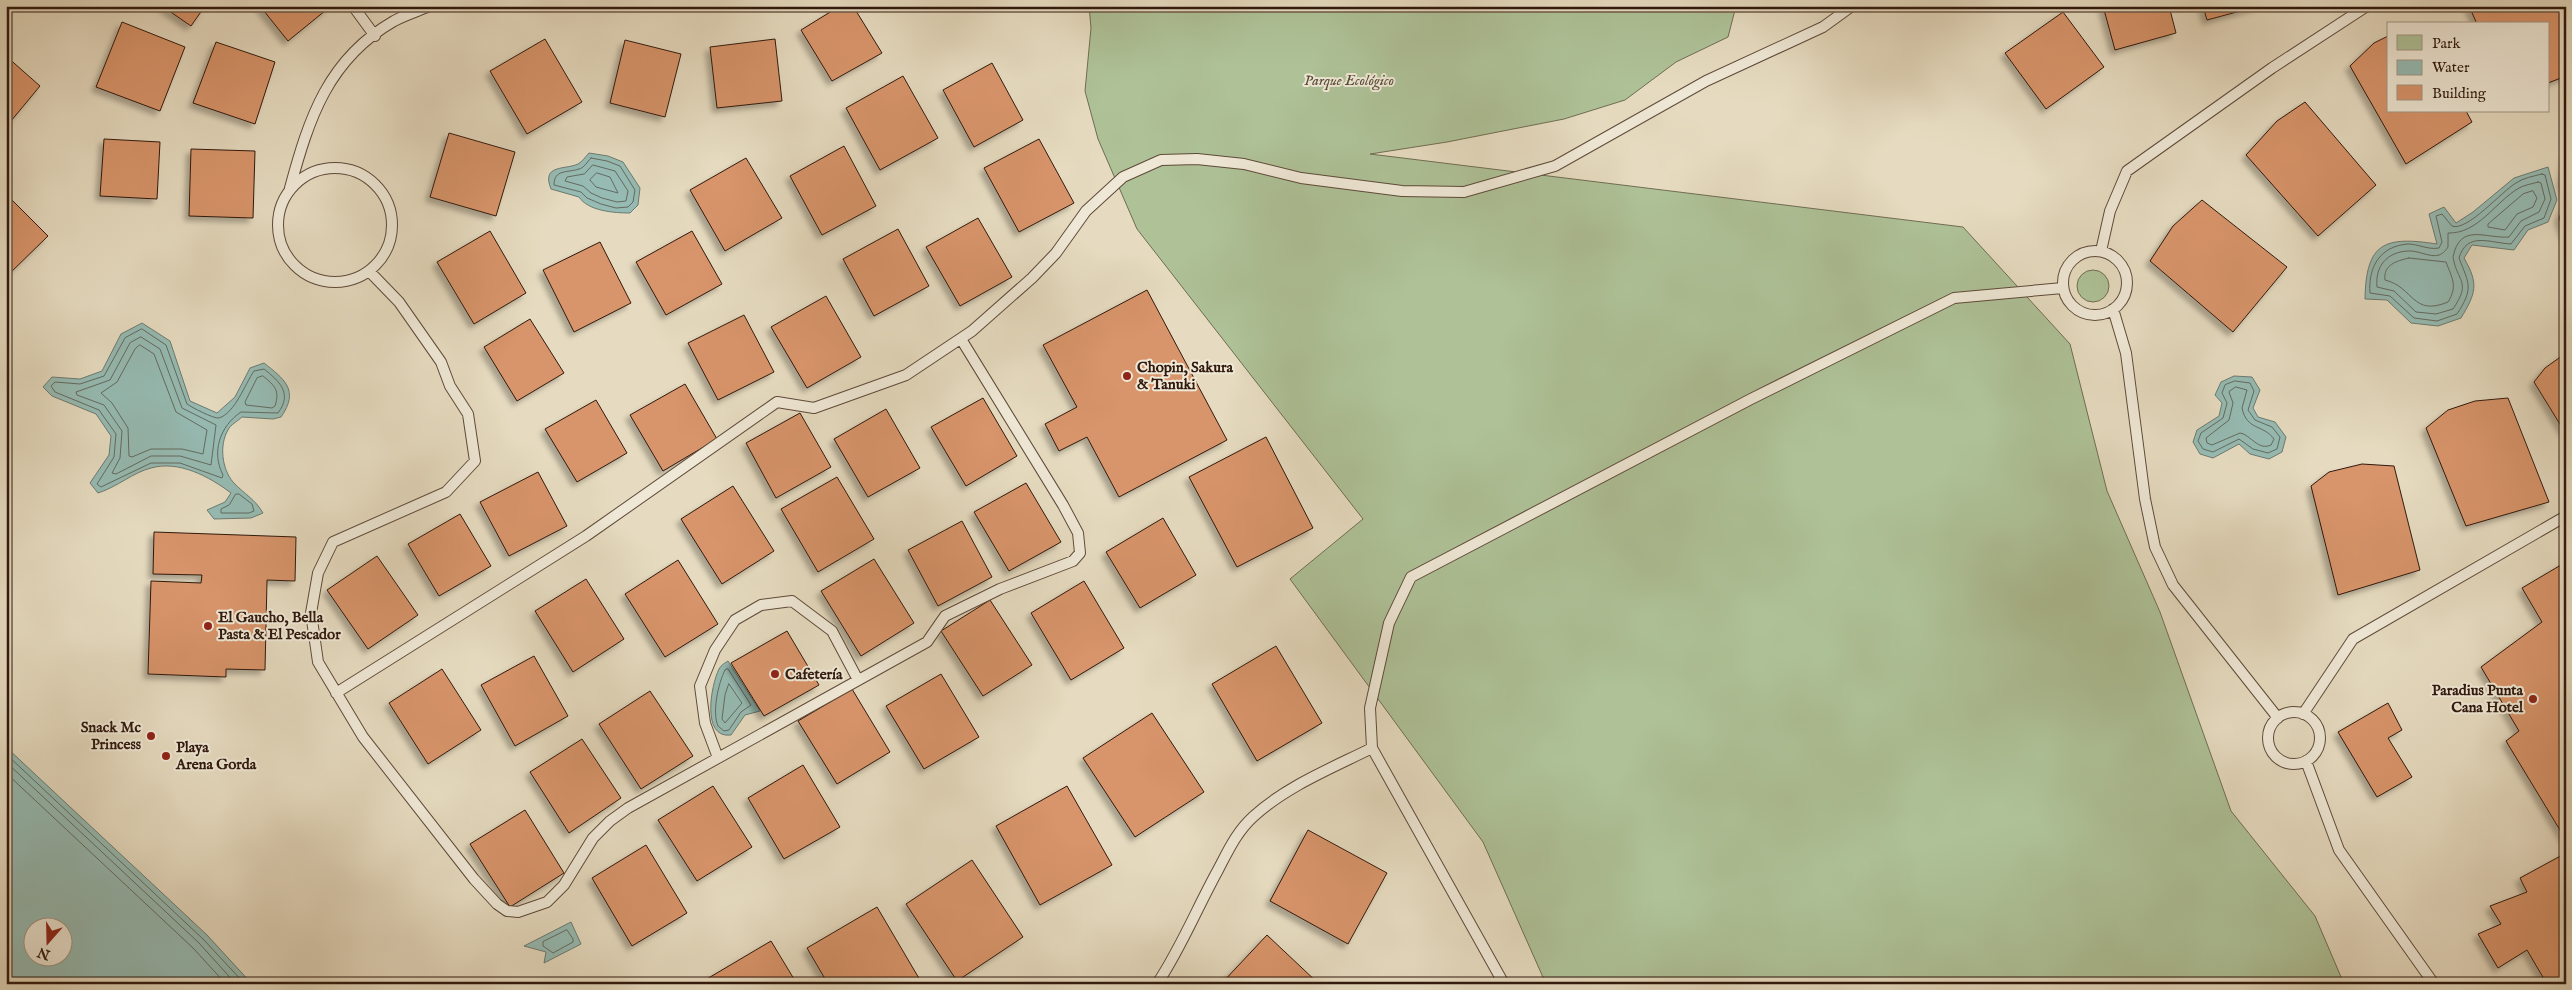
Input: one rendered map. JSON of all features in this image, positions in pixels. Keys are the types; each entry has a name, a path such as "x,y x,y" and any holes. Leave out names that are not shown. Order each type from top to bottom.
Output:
{"lane":[{"path":"353,6 375,36"},
{"path":"289,190 308,174 333,168 358,172 378,188 390,208 392,230 385,253 369,271 346,281 333,282 309,276 298,269 283,249 277,225 282,201 289,190 317,103 329,81 344,62 394,21 430,6"},
{"path":"336,694 586,536 777,402 814,408 906,375 961,339 1032,278 1056,253 1086,211 1123,177 1161,160 1197,159 1244,164 1301,178 1402,192 1464,192 1555,166 1706,81 1823,26 1852,6"},
{"path":"2101,251 2110,212 2126,171 2272,68 2367,6"},
{"path":"2091,251 2101,251 2119,262 2127,281 2126,292 2113,309 2093,315 2082,312 2070,302 2063,288 2062,277 2072,259 2091,251"},
{"path":"369,271 398,302 441,362 450,386 468,414 475,461 446,492 333,542 318,573 311,613 318,662 363,737 474,879 497,904 507,911 518,912 547,902 564,885 593,838 610,821 628,808 927,642 945,616 1000,589 1073,561 1080,553 1078,534 1063,505 961,339"},
{"path":"1504,984 1372,748 1370,708 1389,624 1411,577 1743,404 1954,298 2063,288"},
{"path":"2113,309 2126,354 2145,499 2155,547 2173,585 2278,718"},
{"path":"2303,714 2353,639 2566,516"},
{"path":"718,758 705,723 700,686 715,650 736,620 761,606 792,601 832,631 858,680"},
{"path":"2295,712 2303,714 2316,724 2320,732 2318,749 2306,761 2290,763 2282,761 2271,749 2269,732 2278,718 2295,712"},
{"path":"1157,984 1173,959 1199,904 1234,839 1253,817 1285,792 1372,748"},
{"path":"2306,761 2339,850 2434,984"}],"green space":[{"name":"Parque Ecológico","path":"1089,6 1736,6 1728,37 1676,62 1625,100 1564,119 1447,142 1370,154 1963,227 2070,344 2107,491 2160,612 2231,811 2315,916 2344,984 1546,984 1483,842 1290,579 1363,519 1137,229 1098,139 1085,91 1091,28"},
{"path":"2093,270 2099,271 2104,275 2108,280 2108,292 2104,297 2099,301 2093,302 2087,301 2082,297 2078,292 2077,286 2078,280 2082,275 2087,271"}],"water":[{"path":"589,153 608,156 623,162 640,188 638,205 630,213 609,212 595,208 583,202 579,197 551,189 549,175 552,172 556,169 578,164"},
{"path":"2548,167 2557,200 2548,222 2528,230 2514,250 2472,245 2464,258 2472,275 2474,288 2470,302 2461,318 2438,326 2411,323 2387,300 2365,299 2369,265 2375,254 2382,247 2404,241 2437,244 2429,214 2444,207 2456,223 2473,212 2514,178"},
{"path":"142,323 170,341 190,401 217,413 235,397 250,368 264,363 278,374 287,386 289,399 287,408 281,417 273,419 242,417 229,428 223,443 224,464 229,477 263,513 251,518 214,519 207,510 225,502 231,493 204,476 172,466 145,470 98,493 90,483 109,455 111,436 96,414 52,396 43,387 52,377 80,379 102,371 121,334"},
{"path":"2234,376 2252,377 2260,390 2253,408 2258,417 2275,422 2286,437 2282,452 2269,459 2250,454 2239,444 2213,458 2200,454 2193,442 2197,430 2219,416 2222,403 2215,395 2221,382"},
{"path":"728,661 760,711 745,715 731,735 722,734 715,729 711,710 711,698 716,677 723,664"},
{"path":"6,747 207,935 252,984 6,984"},
{"path":"571,922 581,944 544,963 546,952 524,946"}],"building":[{"path":"162,6 205,6 191,26"},
{"path":"260,6 331,6 288,41"},
{"path":"840,6 853,6 882,53 832,81 801,30"},
{"path":"2103,6 2169,6 2176,33 2115,50"},
{"path":"2203,6 2259,6 2207,20"},
{"path":"2469,6 2560,6 2566,19 2566,76 2550,82 2550,22 2476,22"},
{"path":"2063,12 2104,67 2046,109 2005,53"},
{"path":"122,22 185,47 160,111 96,87"},
{"path":"2387,36 2387,112 2467,112 2472,122 2406,164 2350,66 2374,43"},
{"path":"545,39 582,102 527,134 490,71"},
{"path":"775,39 782,101 717,108 710,47"},
{"path":"625,40 681,54 665,117 610,103"},
{"path":"216,42 275,62 255,124 193,103"},
{"path":"6,56 40,86 6,127"},
{"path":"992,63 1023,120 974,147 943,90"},
{"path":"903,76 938,138 880,170 846,108"},
{"path":"2305,102 2376,185 2318,236 2246,155 2277,121"},
{"path":"449,133 515,152 496,216 430,197"},
{"path":"104,139 160,142 157,199 100,196"},
{"path":"1039,139 1074,203 1019,232 984,168"},
{"path":"844,146 876,206 822,235 790,176"},
{"path":"191,149 255,151 253,218 189,216"},
{"path":"2566,154 2566,193 2562,183"},
{"path":"746,158 782,218 725,251 690,190"},
{"path":"6,194 48,236 6,277"},
{"path":"2202,200 2287,267 2233,332 2150,261 2173,226"},
{"path":"2566,202 2566,237 2559,218"},
{"path":"978,218 1012,277 960,306 926,247"},
{"path":"898,229 929,286 874,316 843,259"},
{"path":"490,231 526,293 474,324 437,262"},
{"path":"692,231 722,284 666,315 636,262"},
{"path":"600,242 631,303 574,332 543,270"},
{"name":"Chopin, Sakura & Tanuki","path":"1147,290 1227,440 1119,497 1087,437 1059,451 1045,424 1077,407 1043,345"},
{"path":"826,296 861,357 807,388 771,327"},
{"path":"744,315 774,372 718,400 688,343"},
{"path":"530,319 564,373 517,401 484,347"},
{"path":"2566,353 2566,434 2534,382 2545,368"},
{"path":"685,384 717,439 663,471 630,415"},
{"path":"983,398 1017,456 966,486 931,427"},
{"path":"2508,398 2549,502 2466,526 2426,428 2448,410 2475,401"},
{"path":"596,400 627,453 577,482 545,429"},
{"path":"886,409 920,468 868,497 834,439"},
{"path":"800,413 831,467 776,498 746,443"},
{"path":"1266,437 1313,528 1237,567 1189,477"},
{"path":"2362,464 2394,466 2420,570 2338,595 2311,486 2329,472"},
{"path":"538,472 567,526 509,556 480,502"},
{"path":"837,477 874,539 818,572 781,509"},
{"path":"1026,483 1061,542 1009,571 974,512"},
{"path":"733,486 774,551 722,584 681,519"},
{"path":"460,514 491,566 439,596 408,544"},
{"path":"1163,518 1196,575 1140,608 1106,552"},
{"path":"962,521 992,577 938,606 908,550"},
{"name":"El Gaucho, Bella Pasta & El Pescador","path":"154,532 296,537 295,581 267,580 265,670 226,669 226,677 148,674 151,581 201,583 202,575 153,574"},
{"path":"377,556 418,615 368,649 327,590"},
{"path":"874,559 914,623 861,656 821,591"},
{"path":"678,560 718,624 665,657 625,594"},
{"name":"Paradius Punta Cana Hotel","path":"2566,562 2566,840 2506,741 2519,731 2481,667 2542,622 2522,588"},
{"path":"586,579 624,639 573,672 535,611"},
{"path":"1084,581 1124,648 1071,680 1031,613"},
{"path":"990,600 1032,665 983,696 941,631"},
{"name":"Cafetería","path":"787,631 819,685 764,716 731,663"},
{"path":"1276,646 1322,723 1257,761 1212,684"},
{"path":"534,656 568,716 515,746 481,685"},
{"path":"442,669 481,730 428,764 389,703"},
{"path":"941,674 979,737 924,769 886,706"},
{"path":"852,689 890,752 837,784 798,721"},
{"path":"650,691 693,756 641,789 599,724"},
{"path":"2388,703 2402,730 2388,738 2412,777 2377,797 2338,732"},
{"path":"1152,713 1204,792 1135,837 1083,758"},
{"path":"582,739 621,798 569,833 530,772"},
{"path":"803,765 840,827 784,859 748,798"},
{"path":"713,786 752,847 697,881 658,820"},
{"path":"1067,786 1112,865 1040,905 996,826"},
{"path":"525,810 564,873 510,907 470,844"},
{"path":"1308,830 1387,873 1348,944 1270,901"},
{"path":"646,845 687,913 632,946 592,878"},
{"path":"2566,853 2566,984 2536,984 2544,979 2527,950 2498,968 2478,934 2501,924 2490,906 2527,892 2520,878"},
{"path":"972,860 1023,937 957,981 906,904"},
{"path":"877,907 920,980 914,984 828,984 807,948"},
{"path":"1267,935 1319,984 1221,984"},
{"path":"771,941 797,984 700,983"}],"place":[{"name":"Chopin, Sakura & Tanuki","path":"1127,376"},
{"name":"El Gaucho, Bella Pasta & El Pescador","path":"208,626"},
{"name":"Cafetería","path":"775,674"},
{"name":"Paradius Punta Cana Hotel","path":"2533,699"},
{"name":"Snack Mc Princess","path":"151,736"},
{"name":"Playa Arena Gorda","path":"166,756"}]}
